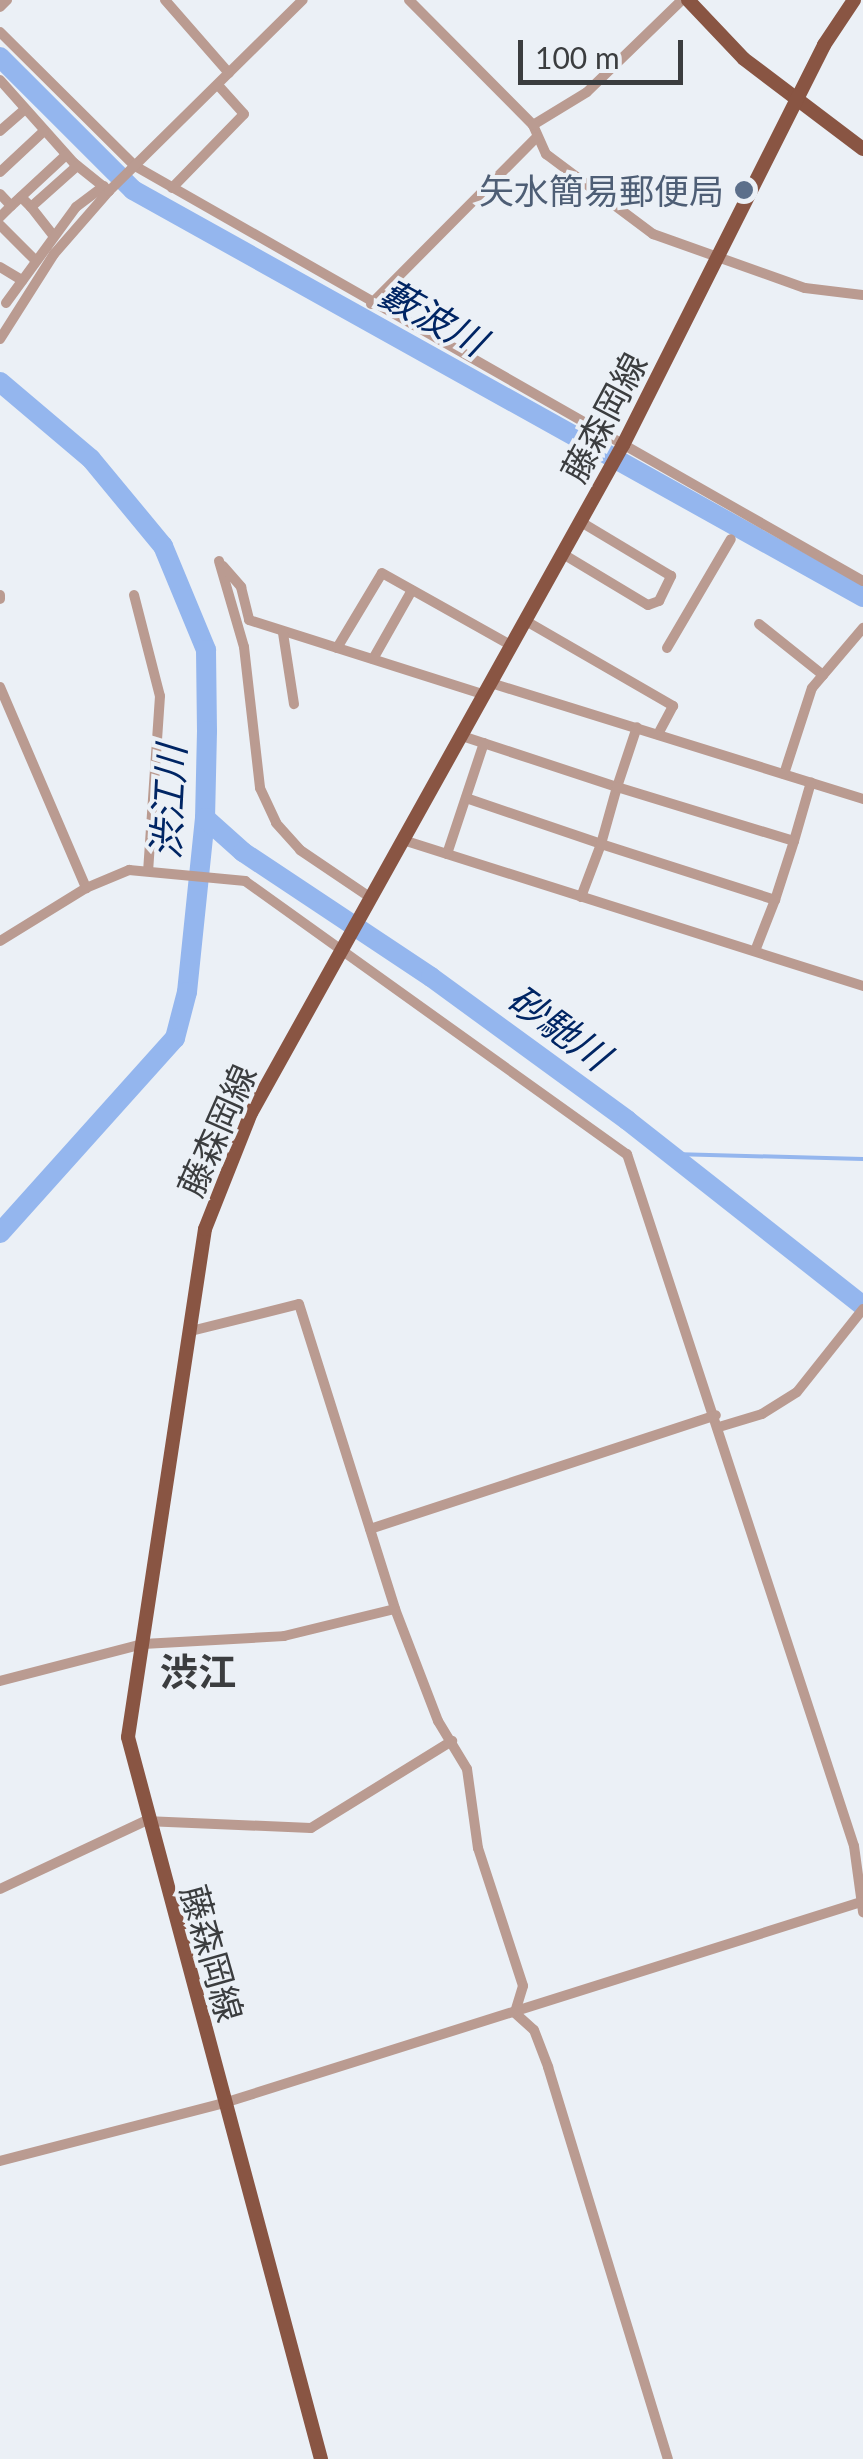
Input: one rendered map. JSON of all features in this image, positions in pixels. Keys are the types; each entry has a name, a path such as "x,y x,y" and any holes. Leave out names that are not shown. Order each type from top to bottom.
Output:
{"main road":[{"path":"685,0 794,101 863,149"},
{"name":"藤森岡線","path":"320,2459 145,1821 128,1738 205,1229 220,1183 251,1113 623,446 720,260 794,101 854,0"}],"street":[{"path":"0,6 7,0"},
{"path":"164,0 229,74"},
{"path":"6,303 54,236 132,169 304,0"},
{"path":"409,0 535,131 546,154 653,234 805,288 863,294"},
{"path":"371,304 535,131 587,92 685,0"},
{"path":"0,32 132,169 172,188 863,581"},
{"path":"1,84 77,166 108,188"},
{"path":"172,188 244,114 218,84"},
{"path":"0,130 25,109"},
{"path":"0,172 44,131"},
{"path":"0,217 66,155"},
{"path":"30,207 77,166"},
{"path":"0,339 54,254 108,188"},
{"path":"0,194 12,206"},
{"path":"21,197 54,236"},
{"path":"0,225 36,261"},
{"path":"0,266 22,280"},
{"path":"563,554 648,606 659,601 671,576 581,522"},
{"path":"667,648 732,539"},
{"path":"371,898 300,850 276,823 260,788 244,647 219,561 241,587 249,620 284,633 638,727 863,798"},
{"path":"337,648 382,573 512,646"},
{"path":"373,658 412,590"},
{"path":"134,595 160,696 148,870"},
{"path":"526,621 673,706 658,734"},
{"path":"759,624 823,675"},
{"path":"784,774 803,706 823,675 863,628"},
{"path":"284,633 294,704"},
{"path":"0,687 86,888"},
{"path":"581,897 638,727"},
{"path":"462,736 794,841"},
{"path":"447,854 484,743"},
{"path":"755,951 775,900 810,782"},
{"path":"466,798 775,900"},
{"path":"403,840 863,986"},
{"path":"0,940 86,888 129,870 245,880 627,1154 854,1846 861,1905 224,2103 0,2161"},
{"path":"191,1331 299,1304 395,1610 467,1768 478,1848 523,1986 516,2013"},
{"path":"370,1529 785,1402 863,1309"},
{"path":"0,1681 143,1644 284,1636 395,1610"},
{"path":"0,1890 145,1821 311,1828 452,1742"},
{"path":"516,2013 534,2030 548,2067 668,2459"}],"waterway":[{"name":"藪波川","path":"0,57 133,190 863,597"},
{"name":"渋江川","path":"0,382 91,459 163,546 206,650 207,731 205,818 187,992 175,1038 0,1233"},
{"name":"砂馳川","path":"205,818 243,852 431,977 627,1120 863,1306"},
{"path":"673,1154 863,1159"}],"place":[{"name":"矢水簡易郵便局","path":"744,190"}],"district":[{"name":"渋江","path":"198,1672"}]}
